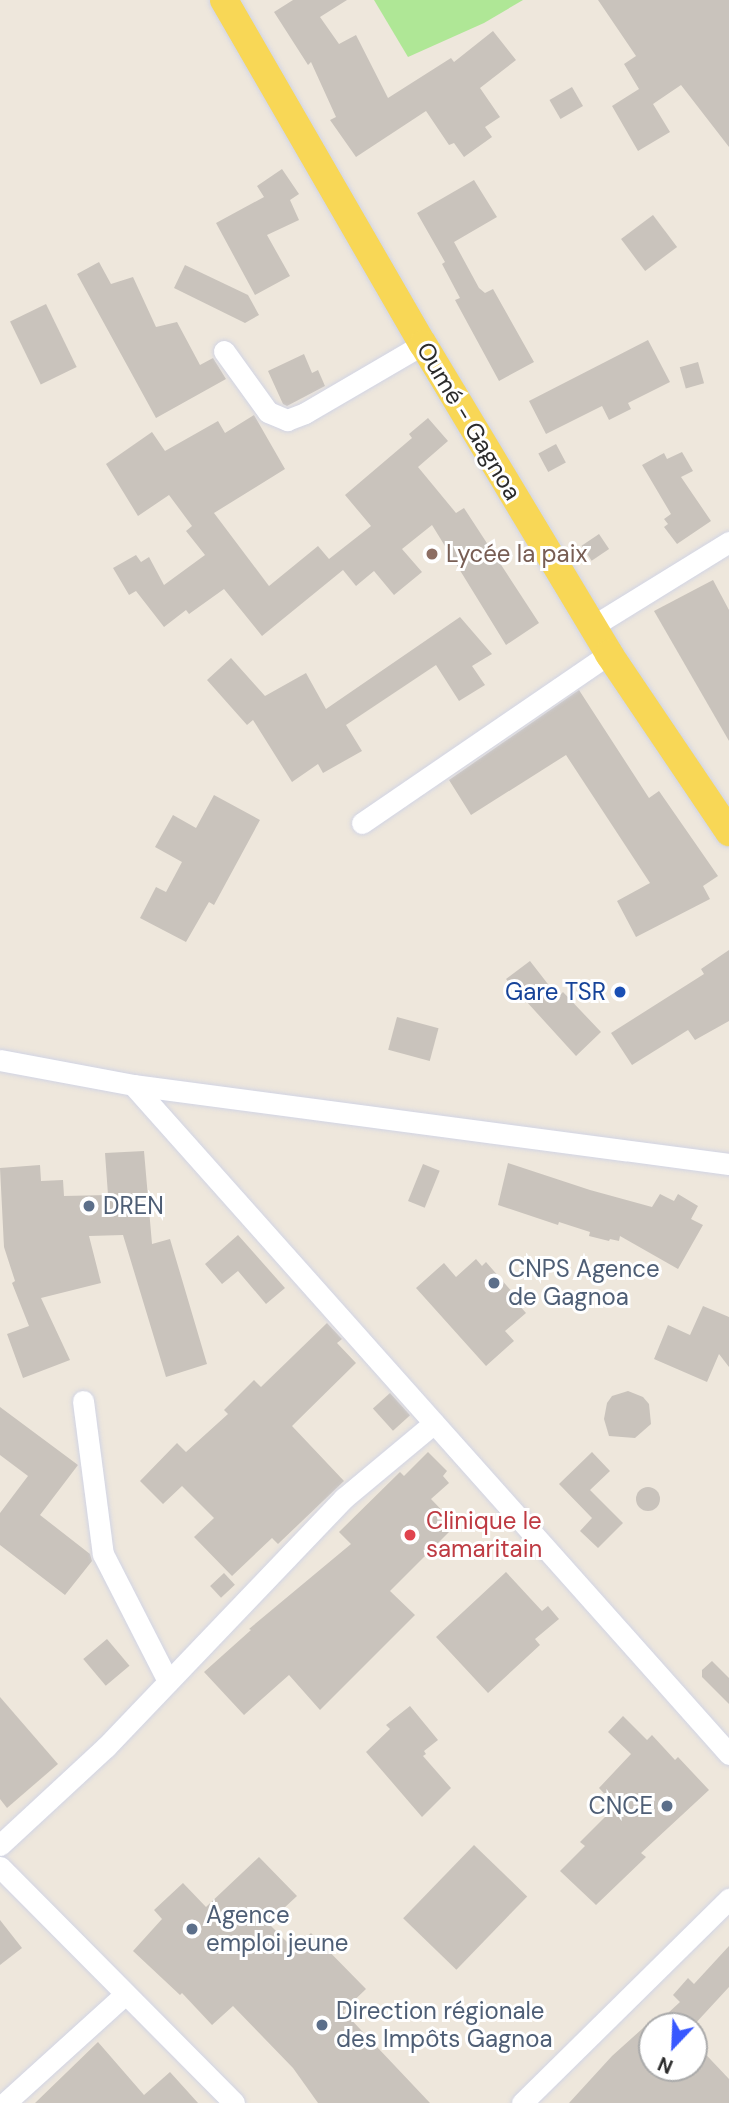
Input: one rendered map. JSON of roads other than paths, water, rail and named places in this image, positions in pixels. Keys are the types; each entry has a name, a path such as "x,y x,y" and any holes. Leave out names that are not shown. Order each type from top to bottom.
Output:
{"main road":[{"name":"Oumé - Gagnoa","path":"223,0 423,344 609,653 729,832"}],"street":[{"path":"224,351 268,412 288,420 305,413 423,344"},
{"path":"593,626 729,542"},
{"path":"362,823 609,653"},
{"path":"0,1060 133,1086 729,1164"},
{"path":"133,1086 729,1754"},
{"path":"83,1401 103,1554 168,1681"},
{"path":"0,1845 106,1747 344,1498 434,1423"},
{"path":"0,1867 234,2103"},
{"path":"522,2103 729,1899"},
{"path":"5,2103 125,1994"}],"place":[{"name":"Lycée la paix","path":"432,554"},
{"name":"Gare TSR","path":"620,992"},
{"name":"DREN","path":"89,1206"},
{"name":"CNPS Agence de Gagnoa","path":"494,1283"},
{"name":"Clinique le samaritain","path":"410,1535"},
{"name":"CNCE","path":"667,1806"},
{"name":"Agence emploi jeune","path":"192,1929"},
{"name":"Direction régionale des Impôts Gagnoa","path":"322,2025"}]}
